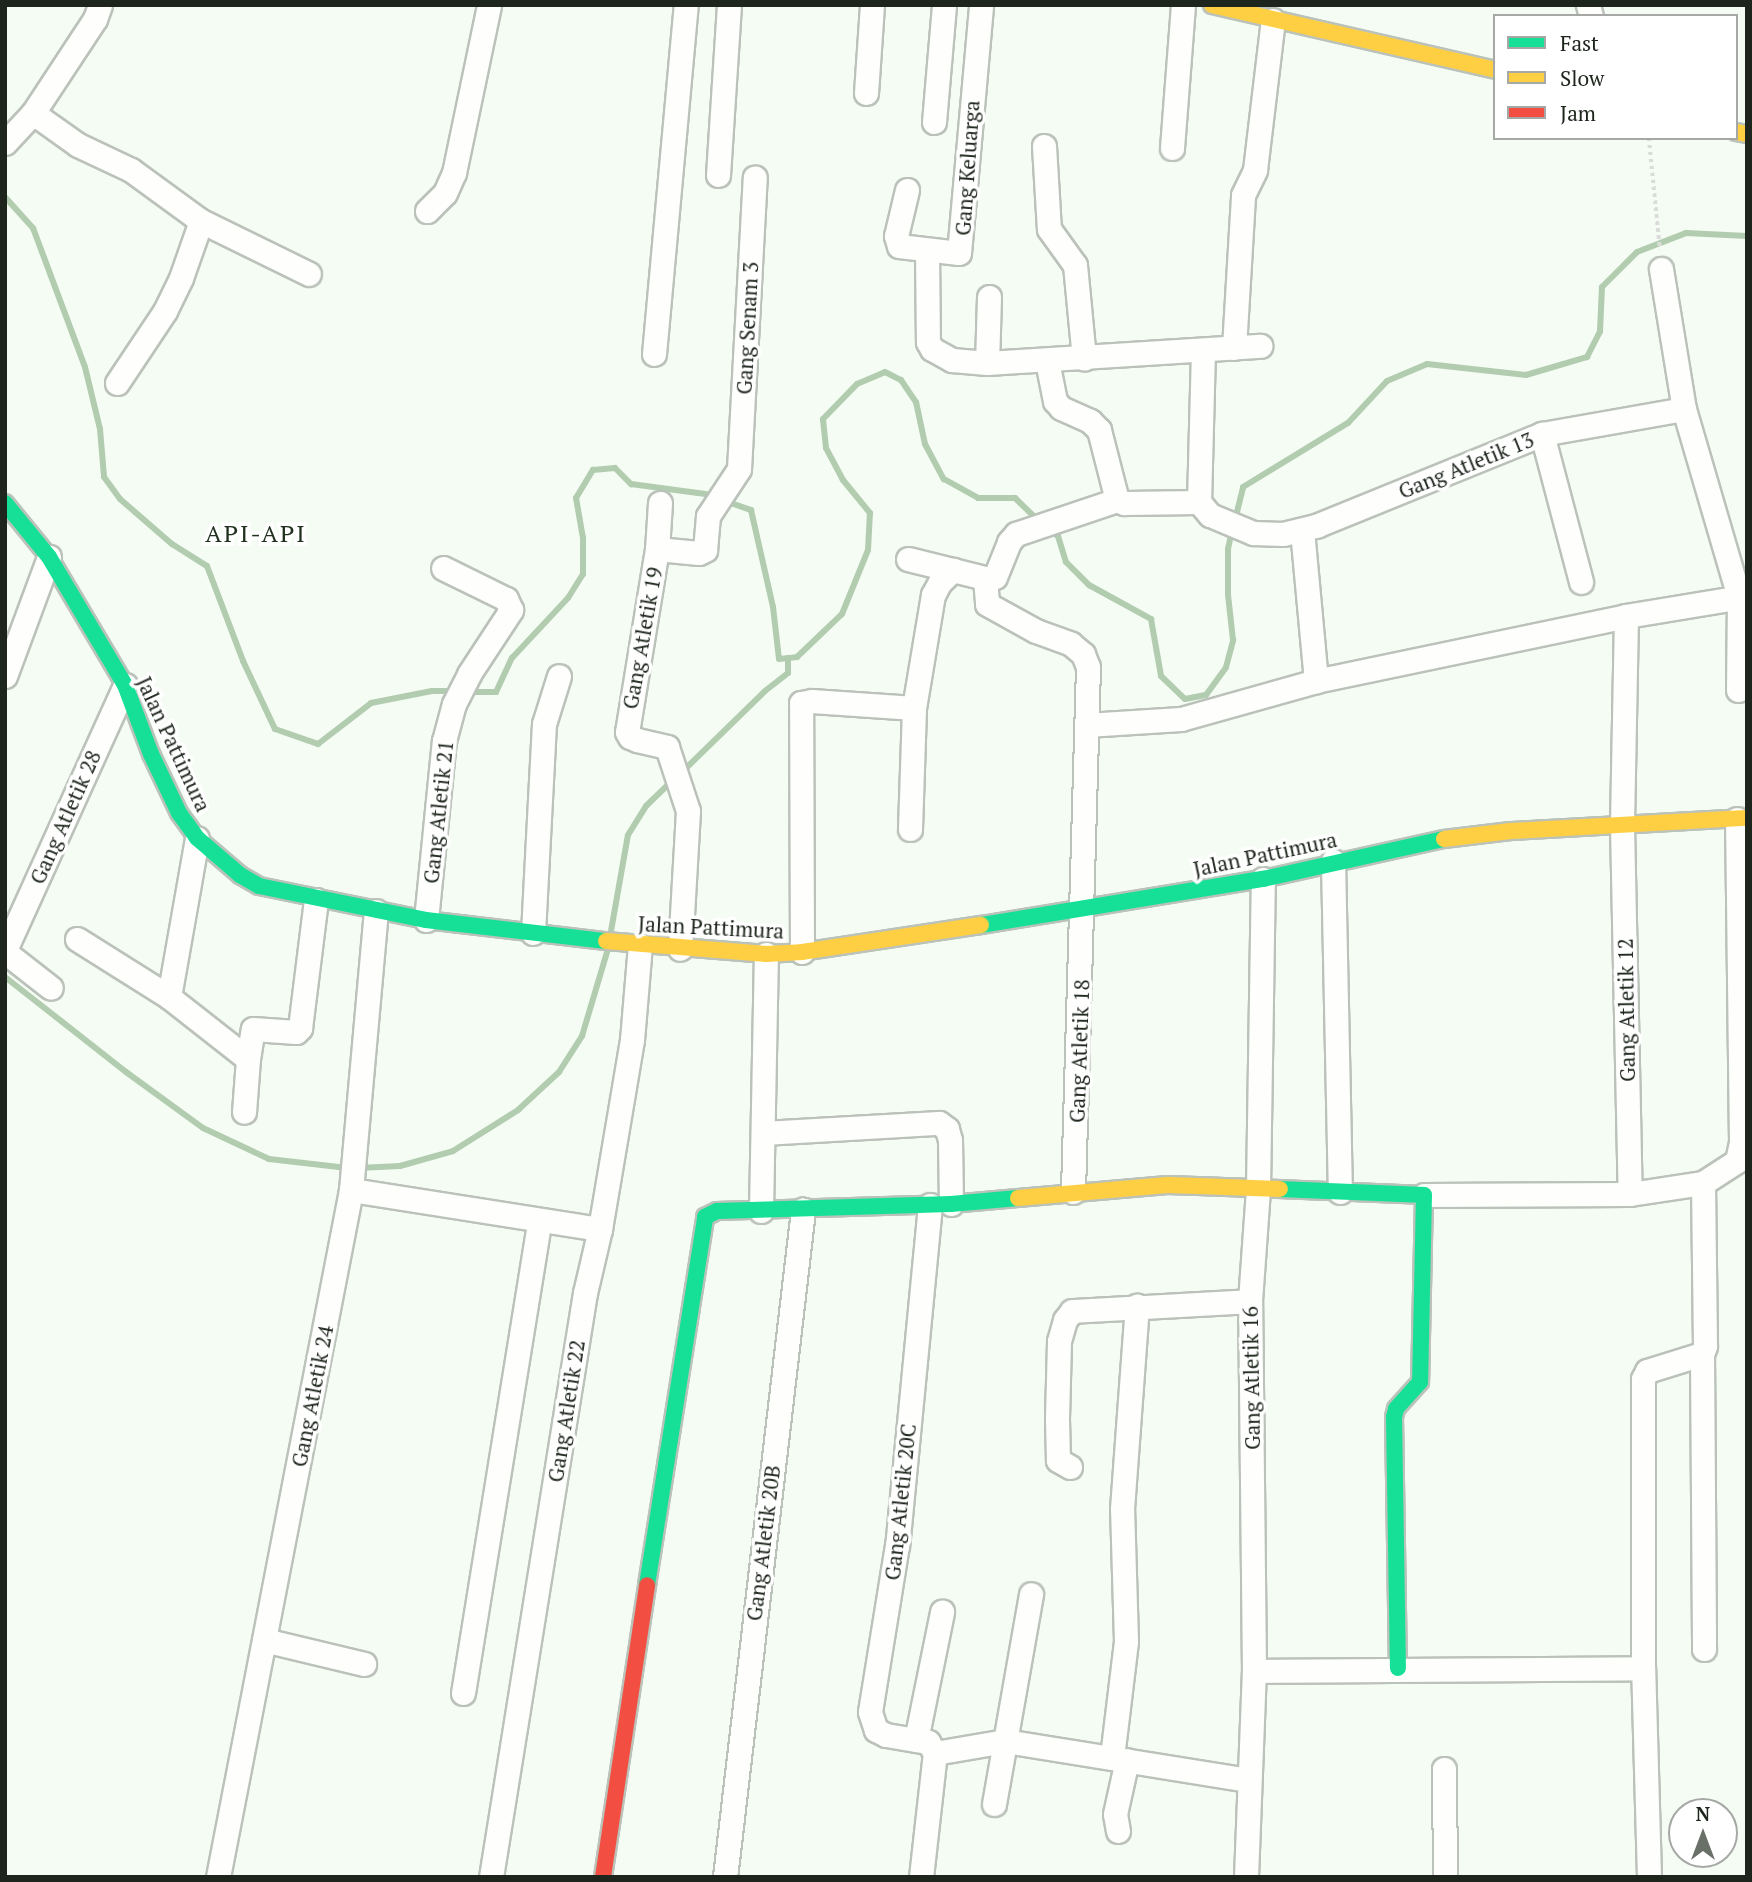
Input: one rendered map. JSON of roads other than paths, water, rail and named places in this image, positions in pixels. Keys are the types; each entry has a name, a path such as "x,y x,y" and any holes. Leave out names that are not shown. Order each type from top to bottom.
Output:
{"street":[{"path":"5,143 33,113 89,28 100,5"},
{"path":"427,211 445,193 454,173 489,5"},
{"path":"654,354 686,5"},
{"path":"718,175 729,5"},
{"path":"866,93 872,5"},
{"path":"934,122 944,5"},
{"name":"Gang Keluarga","path":"907,190 897,242 900,246 953,254 961,250 981,5"},
{"path":"1172,148 1183,5"},
{"path":"1212,5 1273,20 1306,17 1493,68"},
{"path":"1234,348 1243,195 1255,170 1273,20"},
{"path":"33,113 78,145 131,170 201,221 309,274"},
{"path":"1044,146 1049,229 1075,265 1084,359"},
{"name":"Gang Senam 3","path":"657,549 703,552 711,511 735,478 741,459 755,177"},
{"path":"117,383 165,311 181,278 201,221"},
{"path":"927,251 928,342 932,349 952,360 987,363 1047,361 1260,346"},
{"path":"1661,269 1684,409 1743,596 1738,690"},
{"path":"987,363 989,297"},
{"path":"908,559 985,579 995,577 1009,541 1016,534 1117,500 1124,503 1205,509 1203,350"},
{"path":"1047,361 1055,401 1061,408 1090,421 1099,430 1117,500"},
{"name":"Gang Atletik 13","path":"1205,509 1253,533 1268,535 1302,530 1542,434 1684,409"},
{"path":"1542,434 1581,582"},
{"name":"Jalan Pattimura","path":"5,503 49,556 125,685 168,789 197,838 240,875 259,887 376,911 426,920 680,949 766,954 802,952 1084,910 1263,879 1333,861 1484,833 1742,819"},
{"name":"Gang Atletik 19","path":"660,503 657,549 627,732 637,740 667,747 688,811 680,949"},
{"path":"1302,530 1316,681"},
{"path":"5,676 49,556"},
{"name":"Gang Atletik 21","path":"426,920 444,741 454,704 469,674 489,648 511,610 511,604 499,595 443,568"},
{"path":"910,830 914,708 933,595 940,582 953,570"},
{"name":"Gang Atletik 18","path":"985,579 988,604 999,613 1071,644 1083,654 1088,667 1084,910 1073,1192"},
{"path":"1086,725 1181,719 1316,681 1626,616 1743,596"},
{"name":"Gang Atletik 12","path":"1626,616 1622,825 1630,1194"},
{"path":"533,933 544,724 559,676"},
{"name":"Gang Atletik 28","path":"5,951 125,685"},
{"path":"802,952 802,703 812,701 914,708"},
{"path":"603,1877 701,1229 705,1217 717,1212 940,1204 1167,1185 1423,1195 1630,1194 1703,1183 1737,1161 1741,1142 1742,819"},
{"path":"169,997 197,838"},
{"path":"1333,861 1340,1192"},
{"name":"Gang Atletik 16","path":"1246,1877 1254,1671 1250,1301 1258,1189 1263,879"},
{"path":"244,1112 253,1029 296,1032 300,1028 316,900"},
{"name":"Gang Atletik 24","path":"218,1877 352,1178 360,1064 376,911"},
{"path":"76,939 169,997 248,1059"},
{"name":"Gang Atletik 22","path":"491,1877 585,1293 600,1228 632,1040 630,944"},
{"path":"5,951 51,988"},
{"path":"761,1212 766,954"},
{"path":"763,1133 939,1123 947,1129 950,1140 940,1204"},
{"path":"352,1178 540,1220 600,1228"},
{"path":"1703,1183 1704,1648"},
{"path":"1398,1668 1394,1417 1396,1409 1420,1382 1423,1195"},
{"name":"Gang Atletik 20C","path":"926,1746 876,1730 871,1722 870,1712 897,1545 940,1204"},
{"name":"Gang Atletik 20B","path":"725,1877 803,1210"},
{"path":"463,1693 540,1220"},
{"path":"1070,1467 1062,1465 1057,1455 1059,1340 1065,1320 1072,1311 1250,1301"},
{"path":"1118,1831 1115,1814 1126,1641 1122,1509 1137,1307"},
{"path":"1648,1877 1643,1668 1643,1379 1647,1371 1702,1354"},
{"path":"994,1804 1031,1594"},
{"path":"921,1877 926,1746 942,1612"},
{"path":"264,1640 364,1664"},
{"path":"1254,1671 1643,1668"},
{"path":"926,1746 1005,1741 1249,1780"},
{"path":"1444,1769 1445,1877"}],"waterway":[{"path":"5,197 33,228 85,367 100,429 104,477 120,499 172,544 207,566 243,661 275,729 318,744 371,703 432,691 454,691"},
{"path":"1235,520 1243,487 1348,423 1387,381 1427,364 1526,375 1587,357 1600,331 1602,287 1637,252 1686,233 1747,236"},
{"path":"465,692 496,692 512,658 568,598 583,574 583,538 576,498 593,470 615,468 631,484 705,494 751,510 773,607 779,659 797,657 842,614 868,550 870,513 843,480 826,448 823,419 857,384 885,372 901,380 916,402 925,444 944,479 978,498 1015,498 1038,520"},
{"path":"1049,529 1058,536 1066,562 1089,585 1151,619 1161,676 1185,699 1206,695 1226,667 1233,640 1228,595 1228,549 1232,530"},
{"path":"680,774 765,691 788,673 788,658"},
{"path":"611,931 628,835 646,806 672,781"},
{"path":"358,1168 400,1166 453,1151 518,1110 559,1072 582,1036 607,952"},
{"path":"5,977 126,1072 203,1128 269,1159 347,1168"}],"district":[{"name":"API-API","path":"256,534"}]}
